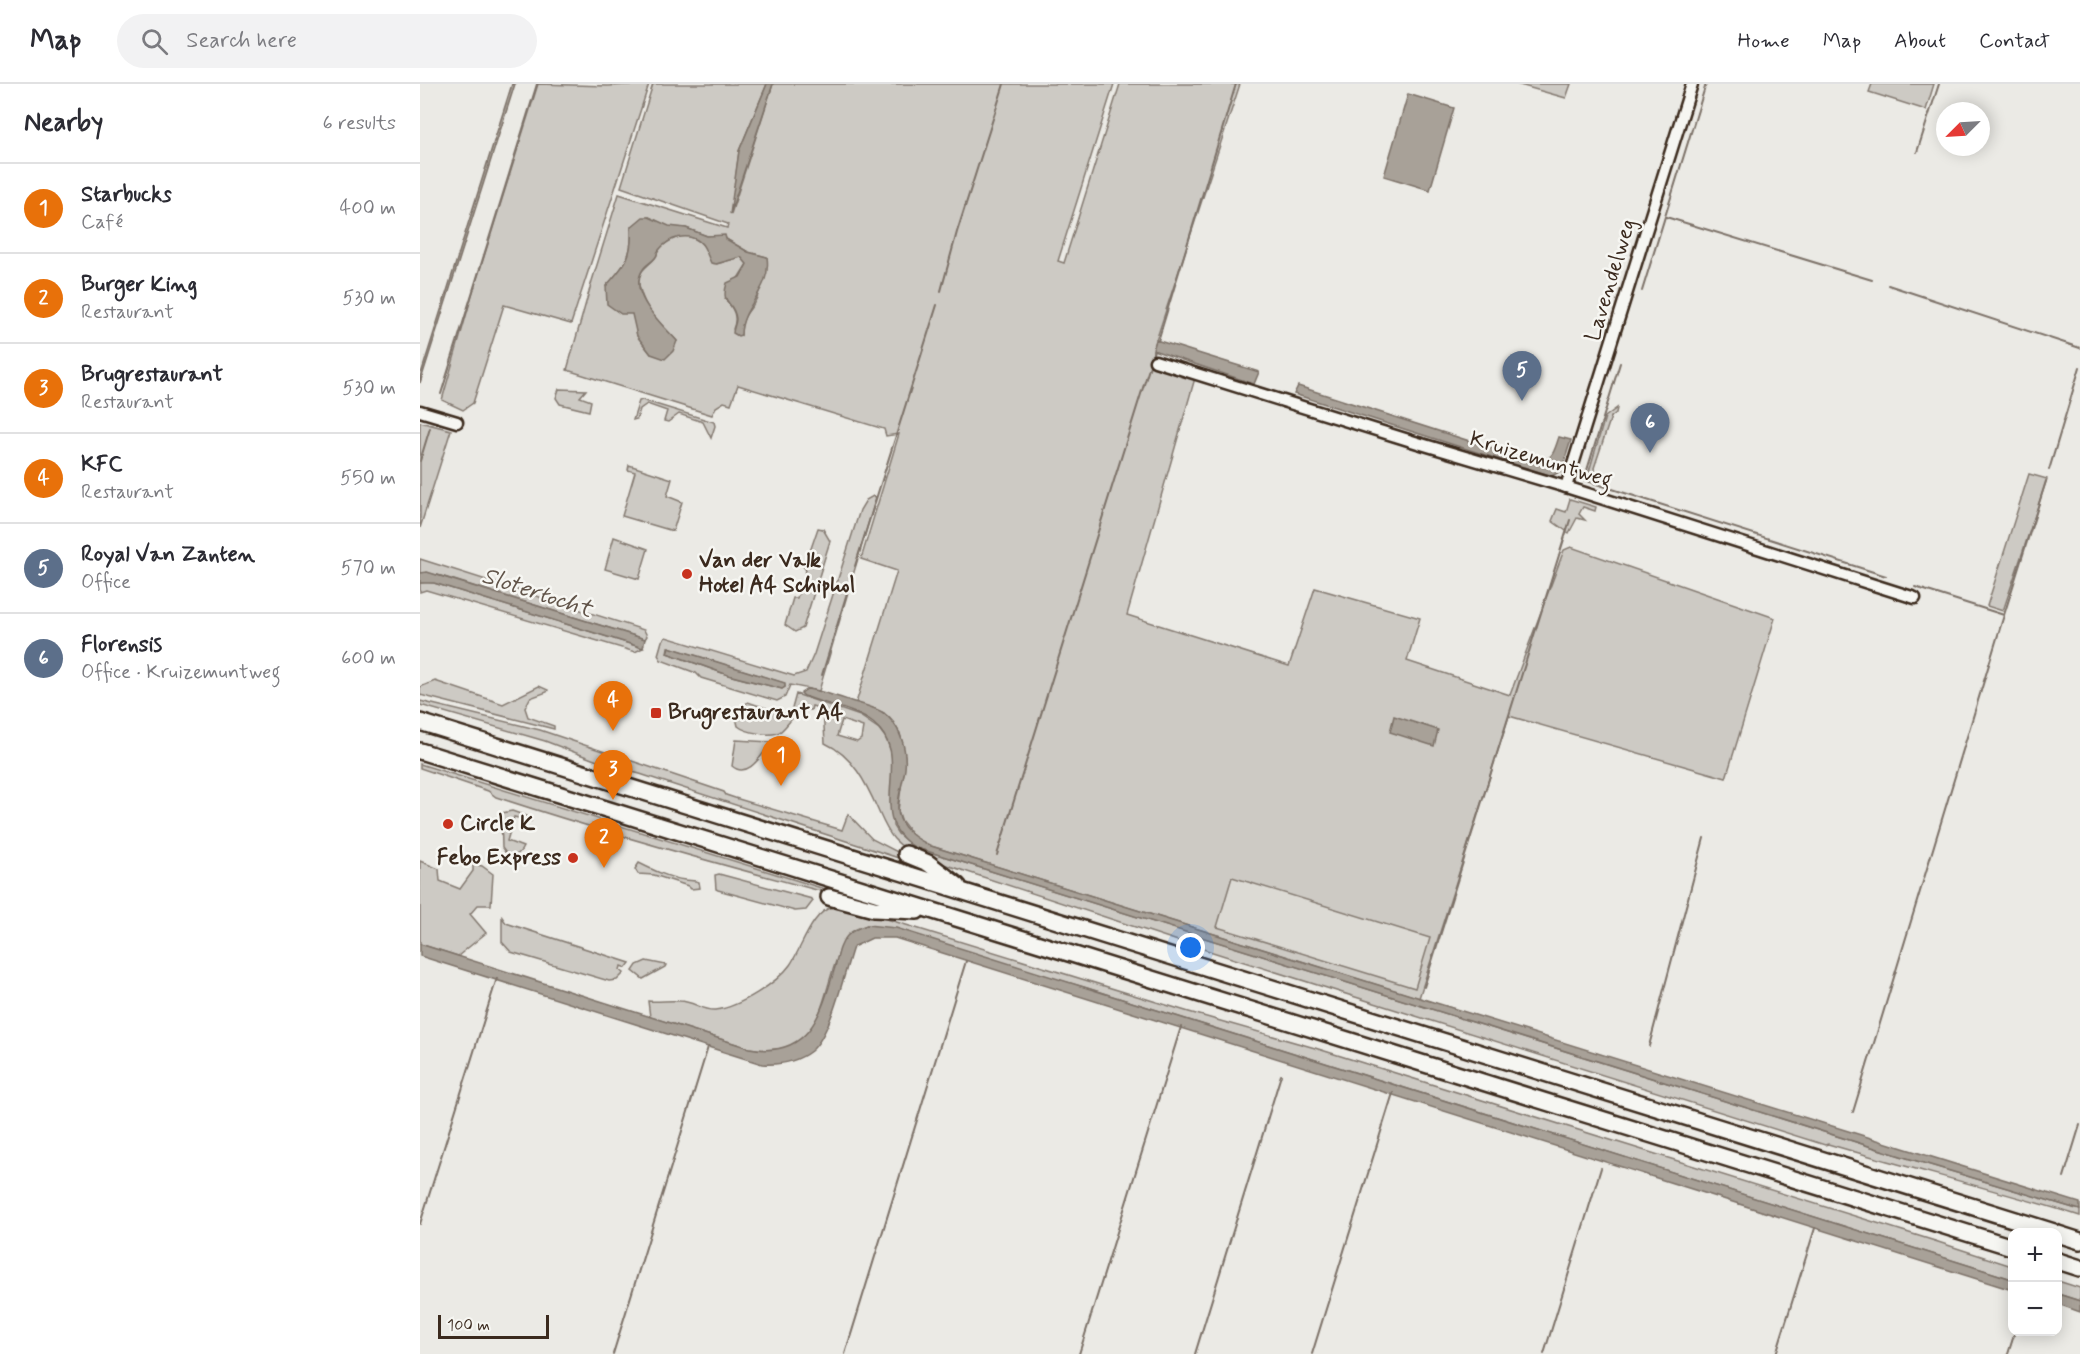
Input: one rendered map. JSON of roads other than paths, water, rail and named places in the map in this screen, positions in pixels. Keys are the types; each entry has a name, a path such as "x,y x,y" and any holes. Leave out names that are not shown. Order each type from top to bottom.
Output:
{"highway":[{"path":"420,722 2040,1228"},
{"path":"420,751 2008,1245"},
{"path":"906,854 928,863 967,893"},
{"path":"829,897 874,909 941,913"},
{"path":"2062,1235 2080,1240"},
{"path":"2062,1263 2080,1269"}],"street":[{"name":"Lavendelweg","path":"1566,487 1692,84"},
{"name":"Kruizemuntweg","path":"1155,361 1566,487 1915,598"},
{"path":"420,411 457,422"}],"waterway":[{"path":"441,394 537,84"},
{"path":"941,291 957,232 1004,84"},
{"path":"1158,341 1236,84"},
{"path":"1642,291 1706,84"},
{"path":"1917,152 1939,84"},
{"path":"1666,217 1872,280"},
{"path":"1888,285 2080,348"},
{"path":"855,566 937,305"},
{"path":"1152,357 1154,350"},
{"path":"997,855 1151,362"},
{"path":"1620,363 1584,480 1886,576"},
{"path":"2049,470 2080,367"},
{"path":"420,461 430,428"},
{"path":"2004,615 2046,481"},
{"path":"1424,987 1570,520"},
{"path":"822,675 850,583"},
{"path":"1853,1112 2004,615 1915,587"},
{"path":"1649,1046 1704,838"},
{"path":"845,1354 966,961"},
{"path":"420,1224 497,978"},
{"path":"1079,1354 1181,1027"},
{"path":"613,1354 708,1047"},
{"path":"1195,1354 1281,1075"},
{"path":"1312,1354 1393,1093"},
{"path":"2064,1177 2080,1125"},
{"path":"1544,1354 1601,1168"},
{"path":"1776,1354 1815,1228"},
{"path":"2008,1354 2014,1336"}],"place":[{"name":"Royal Van Zanten","path":"1522,401"},
{"name":"Florensis","path":"1650,453"},
{"name":"Van der Valk Hotel A4 Schiphol","path":"687,574"},
{"name":"Brugrestaurant A4","path":"656,713"},
{"name":"KFC","path":"613,731"},
{"name":"Starbucks","path":"781,786"},
{"name":"Brugrestaurant","path":"613,800"},
{"name":"Circle K","path":"448,824"},
{"name":"Febo Express","path":"573,858"},
{"name":"Burger King","path":"604,868"}],"water label":[{"name":"Slotertocht","path":"537,593"}]}
